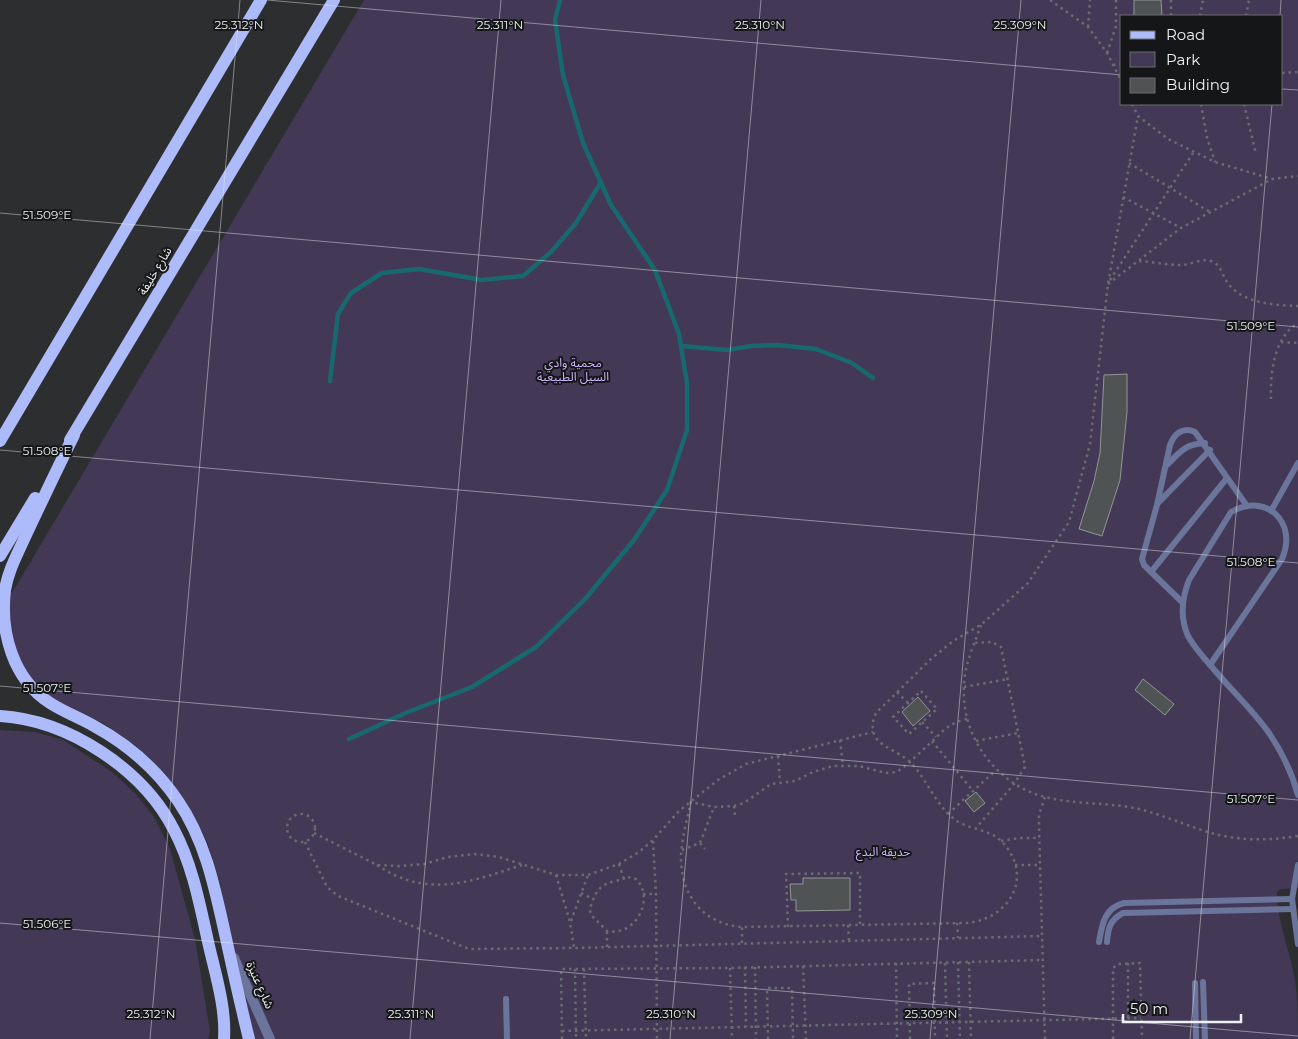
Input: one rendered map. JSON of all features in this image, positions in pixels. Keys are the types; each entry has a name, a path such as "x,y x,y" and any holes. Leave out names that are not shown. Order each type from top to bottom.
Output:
{"main road":[{"path":"0,441 261,0"},
{"name":"شارع خليفة","path":"0,556 334,0"},
{"path":"74,435 8,573 3,602 3,622 7,642 19,672 37,693 50,703 118,740 140,758 178,800 194,827 208,862 249,1039"},
{"path":"0,716 15,717 60,729 90,745 107,755 128,772 161,808 174,829 187,858 195,885 222,1006 225,1026 224,1039"}],"street":[{"name":"شارع عنيزة","path":"227,942 270,1039"}],"lane":[{"path":"1183,603 1144,565 1142,559 1157,505 1170,445 1173,438 1179,432 1190,429 1195,432 1210,450 1247,506"},
{"path":"1166,466 1185,447 1196,443 1205,443"},
{"path":"1157,505 1210,450"},
{"path":"1271,511 1298,462"},
{"path":"1151,572 1227,478"},
{"path":"1210,665 1282,559 1286,550 1288,540 1283,522 1271,511 1259,506 1247,506 1231,512 1189,580 1183,603 1183,615 1189,636 1210,665 1270,734 1288,766 1298,795"},
{"path":"1298,865 1292,898 1298,944"},
{"path":"1099,942 1103,919 1113,907 1124,903 1292,898"},
{"path":"1108,942 1109,925 1114,918 1123,913 1293,909"},
{"path":"1196,982 1196,1039"},
{"path":"1203,982 1205,1039"},
{"path":"506,999 507,1039"}],"path":[{"path":"1050,0 1088,27 1107,53 1120,78"},
{"path":"1088,27 1090,0"},
{"path":"1107,53 1116,26 1116,0"},
{"path":"1171,0 1171,15"},
{"path":"1200,15 1203,0"},
{"path":"1246,15 1249,0"},
{"path":"1113,65 1120,64"},
{"path":"1283,73 1298,72"},
{"path":"1132,105 1138,116 1168,139 1193,153 1272,180"},
{"path":"1200,105 1207,138 1215,162"},
{"path":"1244,105 1256,154"},
{"path":"691,802 682,850 684,882 694,902 707,916 732,927 957,923 984,920 999,912 1010,900 1016,886 1015,865 1010,852 993,835 965,826 948,814 910,762 882,744 873,732 873,719 876,713 931,658 953,641 982,624 1028,583 1069,522 1090,444 1108,284 1138,116"},
{"path":"1108,284 1193,153"},
{"path":"1129,163 1210,212"},
{"path":"1108,284 1181,228 1272,180 1298,176"},
{"path":"1123,197 1181,228"},
{"path":"1137,261 1177,265 1202,261 1212,262 1219,266 1228,283 1241,295 1267,303 1298,306"},
{"path":"1271,399 1272,375 1282,342 1290,328 1298,323"},
{"path":"1282,342 1298,343"},
{"path":"982,624 966,668 964,687 967,720 976,741 996,770 1014,784 1045,797 1127,807 1155,814 1208,832 1243,839 1261,840 1298,836"},
{"path":"975,643 992,642 1000,647 1026,767 976,828"},
{"path":"964,687 1008,680"},
{"path":"921,691 937,708 922,722 909,734 893,717 921,691"},
{"path":"897,692 908,703"},
{"path":"691,802 714,807 734,806 749,800 771,784 791,782 818,770 843,765 859,766 893,774 901,770 954,722 967,720"},
{"path":"922,722 936,737"},
{"path":"377,864 399,866 424,864 448,857 474,854 498,857 556,875 588,875 619,864 639,852 653,840 674,816 732,771 746,764 873,732"},
{"path":"976,741 1019,733"},
{"path":"840,740 843,765"},
{"path":"932,741 973,791"},
{"path":"778,756 780,782"},
{"path":"948,814 996,770"},
{"path":"1045,797 1039,815 1045,1039"},
{"path":"734,806 734,815"},
{"path":"682,850 694,847 700,843 714,807"},
{"path":"300,812 311,817 314,822 314,833 313,837 305,842 295,841 291,837 288,826 292,815 300,812"},
{"path":"314,833 377,864 390,874 403,880 420,884 438,886 458,884 523,864"},
{"path":"1001,841 1019,838 1040,838"},
{"path":"653,840 656,894 657,1039"},
{"path":"305,842 326,887 338,896 470,949 1043,936"},
{"path":"700,843 705,849"},
{"path":"619,864 624,879"},
{"path":"1015,865 1040,865"},
{"path":"788,926 786,874 860,873 860,925"},
{"path":"556,875 570,922 574,948"},
{"path":"570,922 588,875"},
{"path":"607,931 625,930 632,925 642,909 643,894 641,885 636,879 628,877 603,885 597,891 590,908 591,915 607,931 607,947"},
{"path":"581,893 594,899"},
{"path":"643,894 656,894"},
{"path":"957,923 958,938"},
{"path":"848,925 849,941"},
{"path":"742,928 742,943"},
{"path":"562,1039 561,969 730,968 1043,960"},
{"path":"945,962 947,1039"},
{"path":"958,962 960,1039"},
{"path":"969,962 971,1039"},
{"path":"896,963 897,1039"},
{"path":"1128,963 1128,1019"},
{"path":"1113,1039 1113,968 1118,964 1140,963 1142,1039"},
{"path":"803,965 806,1039"},
{"path":"745,967 746,1027"},
{"path":"755,967 756,1039"},
{"path":"730,968 732,1039"},
{"path":"575,969 576,1039"},
{"path":"584,969 586,1039"},
{"path":"910,1039 909,984 934,983 935,1039"},
{"path":"768,1039 767,988 792,988 793,1039"},
{"path":"562,1031 1141,1018"}],"green space":[{"path":"364,0 1298,0 1298,888 1281,889 1277,892 1281,925 1295,980 1298,1039 252,1039 220,883 208,844 199,825 165,775 136,746 103,723 57,702 37,686 11,649 8,597"},
{"path":"0,730 35,732 63,740 112,772 135,793 154,817 170,849 195,939 210,1031 208,1039 0,1039"}],"building":[{"path":"1134,0 1161,0 1162,15 1134,15"},
{"path":"1127,374 1127,412 1120,480 1102,536 1079,529 1094,481 1100,453 1104,375"},
{"path":"1143,679 1174,704 1165,715 1135,690"},
{"path":"918,697 930,711 913,726 902,712"},
{"path":"976,792 985,803 974,812 965,801"},
{"path":"803,878 850,878 850,910 796,911 796,900 791,900 790,884 803,884"}],"waterway":[{"path":"349,739 408,712 472,687 536,647 585,599 634,540 667,490 687,430 687,383 679,334 655,270 611,205 583,143 563,75 555,20 560,0"},
{"path":"330,381 338,314 351,293 382,273 419,269 482,280 523,276 551,252 576,223 601,182"},
{"path":"681,346 727,350 751,346 777,345 816,349 852,363 873,378"}],"park label":[{"name":"محمية وادي السيل الطبيعية","path":"573,370"},
{"name":"حديقة البدع","path":"883,852"}]}
